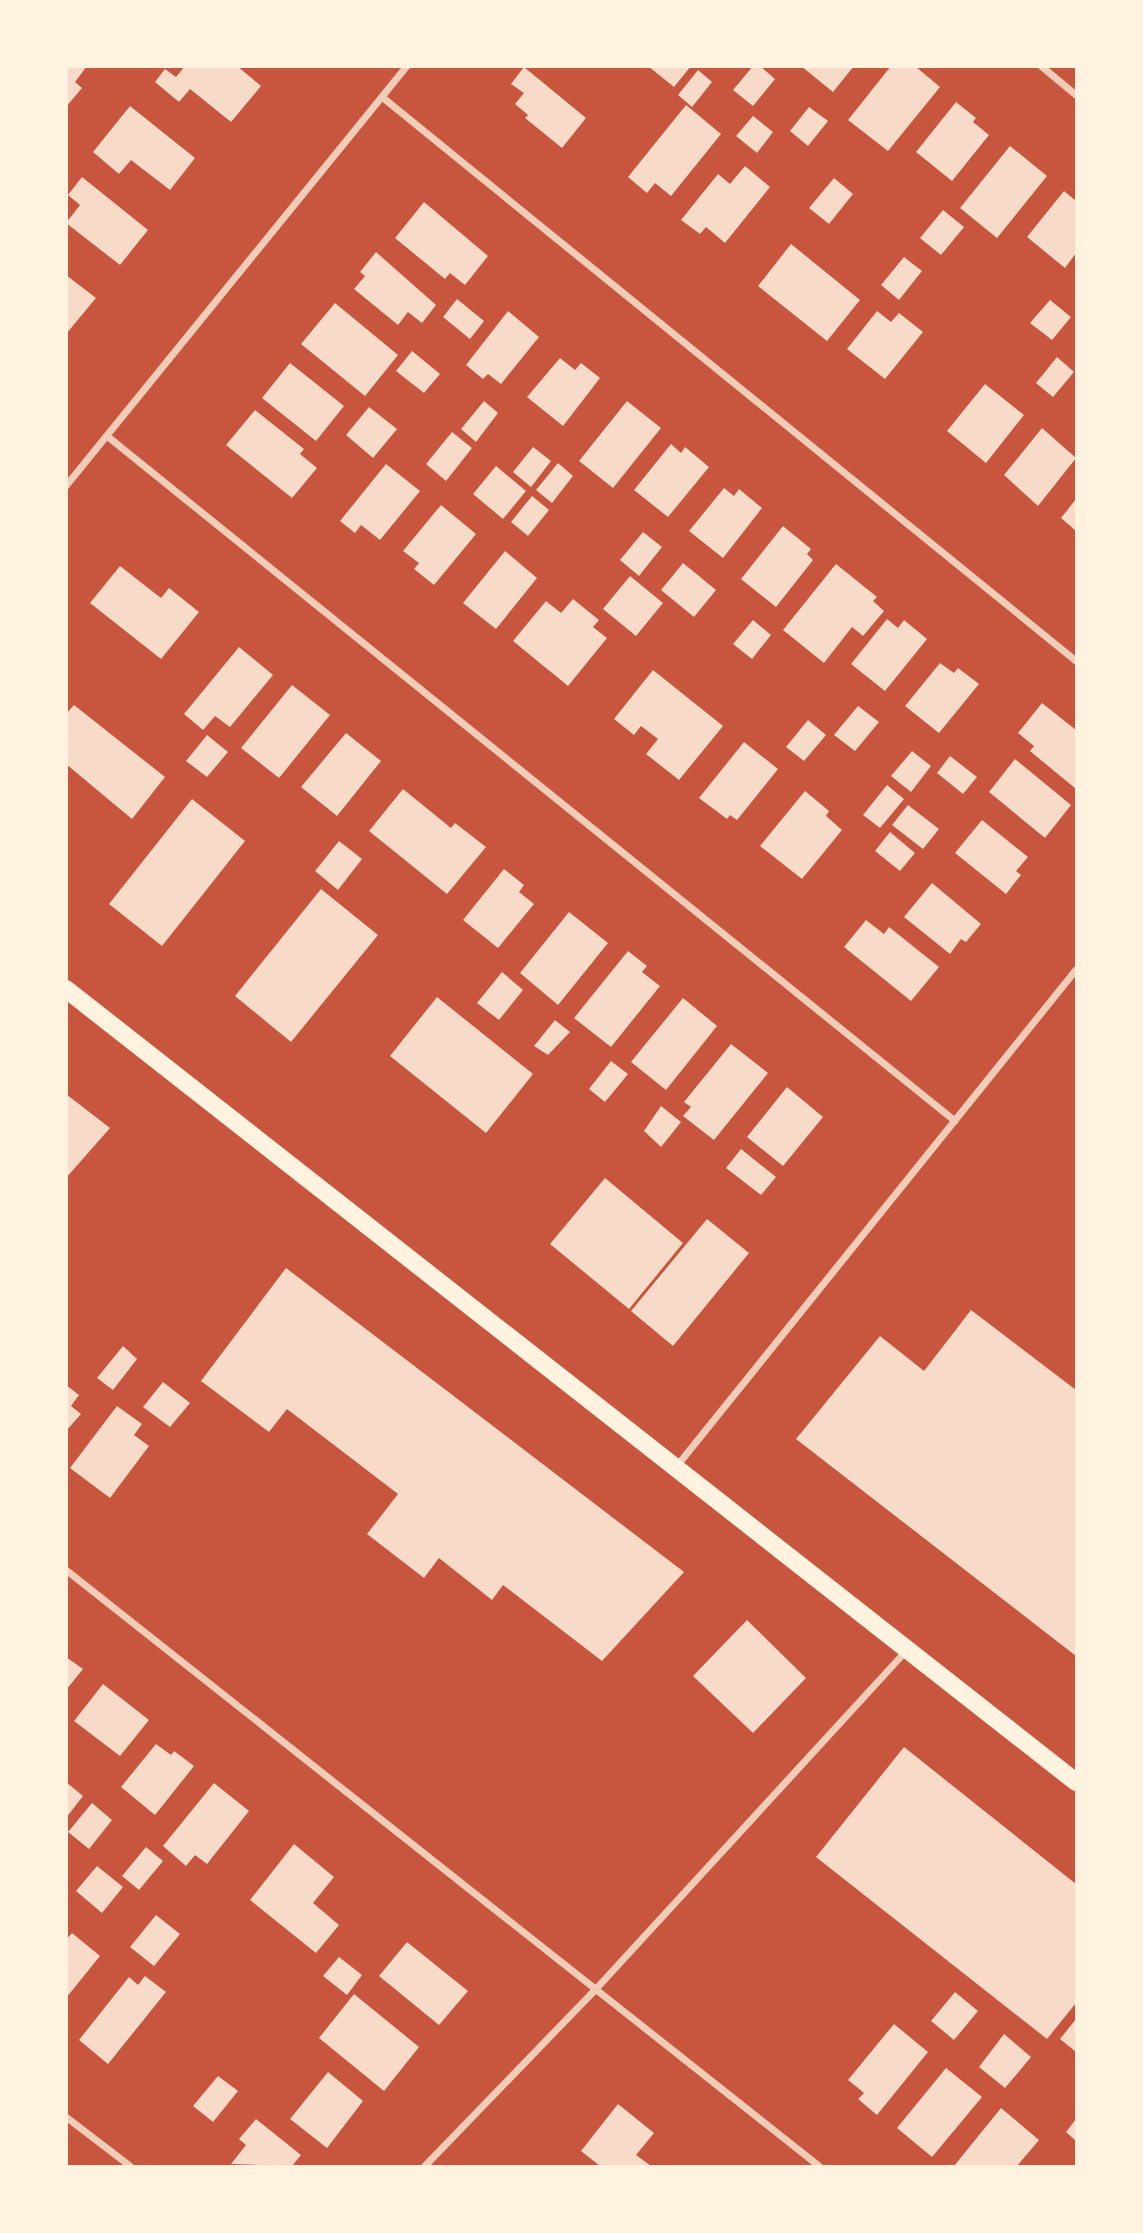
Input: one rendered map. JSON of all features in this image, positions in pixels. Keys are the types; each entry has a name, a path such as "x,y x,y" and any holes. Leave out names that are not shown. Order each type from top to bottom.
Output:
{"main road":[{"path":"66,989 677,1466 1076,1782"}],"street":[{"path":"66,486 407,66"},
{"path":"1041,66 1076,95"},
{"path":"382,97 1076,661"},
{"path":"107,436 955,1121"},
{"path":"677,1466 1076,970"},
{"path":"66,1570 597,1987 819,2166"},
{"path":"425,2166 597,1987 908,1649"},
{"path":"66,2117 130,2166"}],"building":[{"path":"66,66 87,66 75,82 82,88 66,107"},
{"path":"185,66 237,66 261,86 231,122 190,89 179,102 155,82 165,69 176,77"},
{"path":"648,66 691,66 674,87"},
{"path":"753,66 760,66 775,79 753,106 733,90"},
{"path":"801,66 854,66 833,92"},
{"path":"891,66 915,66 940,87 888,151 848,120"},
{"path":"524,67 586,118 562,148 525,118 528,115 515,104 524,93 511,84"},
{"path":"698,70 712,82 692,107 678,95"},
{"path":"956,102 976,118 973,122 989,135 952,181 916,152"},
{"path":"686,105 721,134 671,196 655,183 647,193 628,177"},
{"path":"130,106 195,158 170,190 131,160 119,174 93,152"},
{"path":"809,107 828,121 808,146 790,131"},
{"path":"753,116 773,132 757,153 736,136"},
{"path":"1010,146 1047,176 997,238 960,208"},
{"path":"745,166 770,187 725,243 706,227 700,234 681,220 718,174 730,184"},
{"path":"82,177 148,230 120,265 66,223 80,205 68,195"},
{"path":"834,178 853,194 829,224 809,208"},
{"path":"1064,191 1076,201 1076,253 1065,268 1027,237"},
{"path":"424,202 488,256 465,285 450,273 445,279 395,238"},
{"path":"943,210 964,227 941,255 920,238"},
{"path":"791,244 860,300 827,341 758,286"},
{"path":"376,252 436,305 422,323 408,312 398,325 354,289 365,276 360,272"},
{"path":"904,257 922,271 899,300 881,285"},
{"path":"66,275 96,298 66,334"},
{"path":"457,299 484,321 470,339 443,317"},
{"path":"1050,300 1071,317 1052,340 1030,323"},
{"path":"335,303 398,355 365,396 301,344"},
{"path":"508,311 539,337 501,384 488,374 483,379 466,365"},
{"path":"877,311 891,322 899,313 923,332 885,379 847,349"},
{"path":"412,351 440,374 424,393 396,371"},
{"path":"1057,357 1074,372 1053,397 1036,383"},
{"path":"560,358 575,370 581,363 600,378 563,426 527,397"},
{"path":"290,363 344,406 316,441 262,398"},
{"path":"985,384 1024,415 986,463 947,431"},
{"path":"484,401 498,413 476,442 461,429"},
{"path":"627,401 661,428 613,488 579,461"},
{"path":"369,407 397,429 373,458 346,435"},
{"path":"255,410 304,449 300,454 317,468 292,498 226,445"},
{"path":"1042,428 1076,458 1038,506 1004,475"},
{"path":"452,432 472,448 446,481 426,464"},
{"path":"671,444 681,453 685,447 709,467 668,517 634,490"},
{"path":"533,447 551,461 531,487 513,472"},
{"path":"558,463 573,476 552,503 536,490"},
{"path":"386,464 420,491 380,540 361,525 355,533 340,521"},
{"path":"496,466 526,491 503,519 473,494"},
{"path":"724,488 734,496 739,489 762,508 723,558 689,531"},
{"path":"532,496 549,510 528,536 511,522"},
{"path":"1076,499 1076,531 1061,518"},
{"path":"441,505 476,534 434,585 414,569 419,563 403,551"},
{"path":"783,526 811,549 807,554 813,560 776,607 741,579"},
{"path":"643,532 662,547 639,576 620,560"},
{"path":"505,551 537,578 496,629 463,603"},
{"path":"683,563 716,590 694,617 661,590"},
{"path":"836,564 877,597 873,601 884,611 863,636 852,627 824,663 783,630"},
{"path":"120,566 161,598 169,588 199,612 161,659 90,603"},
{"path":"630,576 663,603 636,636 603,609"},
{"path":"573,599 599,620 593,627 607,638 568,686 513,641 546,601 561,613"},
{"path":"887,619 898,628 904,620 927,639 885,691 851,664"},
{"path":"753,620 771,635 752,659 733,644"},
{"path":"239,647 273,675 230,727 215,716 203,730 184,714"},
{"path":"940,663 954,673 958,668 979,684 939,733 905,706"},
{"path":"653,670 723,726 679,780 646,754 658,739 641,726 634,735 614,719"},
{"path":"292,685 330,715 279,778 241,748"},
{"path":"1042,703 1076,730 1076,789 1030,751 1034,746 1018,733"},
{"path":"74,705 165,777 132,819 66,764 66,714"},
{"path":"858,706 879,722 855,751 834,735"},
{"path":"808,720 826,735 804,761 786,747"},
{"path":"346,733 381,761 337,816 301,787"},
{"path":"207,735 228,752 207,777 186,761"},
{"path":"744,742 778,769 737,820 730,815 727,819 699,798"},
{"path":"912,751 931,766 911,792 891,776"},
{"path":"950,756 977,777 963,794 937,773"},
{"path":"1015,759 1071,805 1045,838 989,792"},
{"path":"887,785 904,799 880,828 863,815"},
{"path":"403,789 451,828 455,823 486,847 447,894 369,831"},
{"path":"805,791 829,811 826,816 842,830 802,879 760,846"},
{"path":"192,799 245,841 162,946 109,904"},
{"path":"908,805 939,829 923,849 892,825"},
{"path":"982,820 1028,857 1016,871 1021,875 1006,894 955,853"},
{"path":"890,832 915,853 900,871 875,851"},
{"path":"339,841 362,859 338,890 315,871"},
{"path":"504,869 524,885 519,892 534,904 498,948 463,920"},
{"path":"932,883 981,924 966,942 961,939 950,954 904,917"},
{"path":"321,889 378,935 291,1042 235,996"},
{"path":"569,912 608,943 558,1005 520,973"},
{"path":"866,920 884,934 889,927 939,967 911,1001 844,947"},
{"path":"628,951 647,966 642,972 660,986 611,1047 574,1018"},
{"path":"502,972 523,990 499,1020 477,1003"},
{"path":"437,997 533,1074 486,1133 390,1056"},
{"path":"683,998 717,1026 666,1090 631,1062"},
{"path":"555,1020 570,1032 548,1055 534,1046"},
{"path":"731,1044 768,1073 714,1140 683,1116 691,1107 684,1102"},
{"path":"611,1061 628,1074 605,1102 589,1089"},
{"path":"787,1087 823,1117 783,1166 747,1137"},
{"path":"66,1094 110,1128 66,1178"},
{"path":"661,1106 681,1122 661,1147 644,1131"},
{"path":"741,1149 776,1177 761,1195 726,1168"},
{"path":"605,1178 683,1243 629,1309 550,1244"},
{"path":"707,1219 749,1253 673,1346 631,1311"},
{"path":"286,1268 684,1572 602,1661 503,1585 492,1600 439,1558 424,1578 367,1534 398,1494 287,1409 269,1432 201,1381"},
{"path":"971,1310 1076,1390 1076,1656 796,1439 880,1336 924,1371"},
{"path":"123,1346 137,1359 113,1390 97,1378"},
{"path":"163,1382 190,1403 170,1427 143,1407"},
{"path":"66,1385 79,1395 71,1406 81,1414 66,1431"},
{"path":"117,1406 142,1424 134,1435 149,1446 110,1498 70,1468"},
{"path":"747,1620 806,1678 753,1733 693,1676"},
{"path":"66,1657 83,1669 66,1690"},
{"path":"103,1684 149,1720 120,1756 74,1721"},
{"path":"156,1744 171,1755 174,1751 194,1766 155,1815 121,1787"},
{"path":"904,1747 1076,1884 1076,2003 1047,2039 816,1857"},
{"path":"66,1782 83,1796 66,1818"},
{"path":"214,1783 249,1811 207,1864 195,1855 186,1866 163,1846"},
{"path":"92,1803 112,1820 89,1849 68,1832"},
{"path":"294,1844 334,1877 313,1903 339,1925 316,1953 250,1900"},
{"path":"146,1847 163,1861 139,1890 122,1876"},
{"path":"97,1866 123,1887 102,1913 76,1891"},
{"path":"156,1915 180,1934 154,1966 130,1947"},
{"path":"72,1933 100,1956 66,1998 66,1940"},
{"path":"407,1942 468,1991 439,2025 379,1976"},
{"path":"339,1957 362,1975 347,1995 323,1976"},
{"path":"145,1976 166,1992 108,2064 79,2040 129,1977 138,1985"},
{"path":"955,1992 978,2011 954,2040 931,2021"},
{"path":"354,1994 419,2047 384,2091 319,2038"},
{"path":"1076,2019 1076,2052 1060,2039"},
{"path":"894,2024 928,2052 877,2115 858,2099 864,2093 848,2080"},
{"path":"1004,2034 1031,2057 1005,2088 979,2067"},
{"path":"946,2068 982,2097 932,2157 897,2128"},
{"path":"328,2072 363,2101 327,2148 290,2119"},
{"path":"218,2076 238,2091 213,2122 193,2106"},
{"path":"618,2104 654,2133 636,2155 651,2166 600,2166 581,2151"},
{"path":"1001,2108 1039,2140 1017,2166 954,2166"},
{"path":"256,2119 301,2155 292,2166 231,2164 246,2145 239,2139"},
{"path":"1076,2119 1076,2141 1066,2132"}]}
